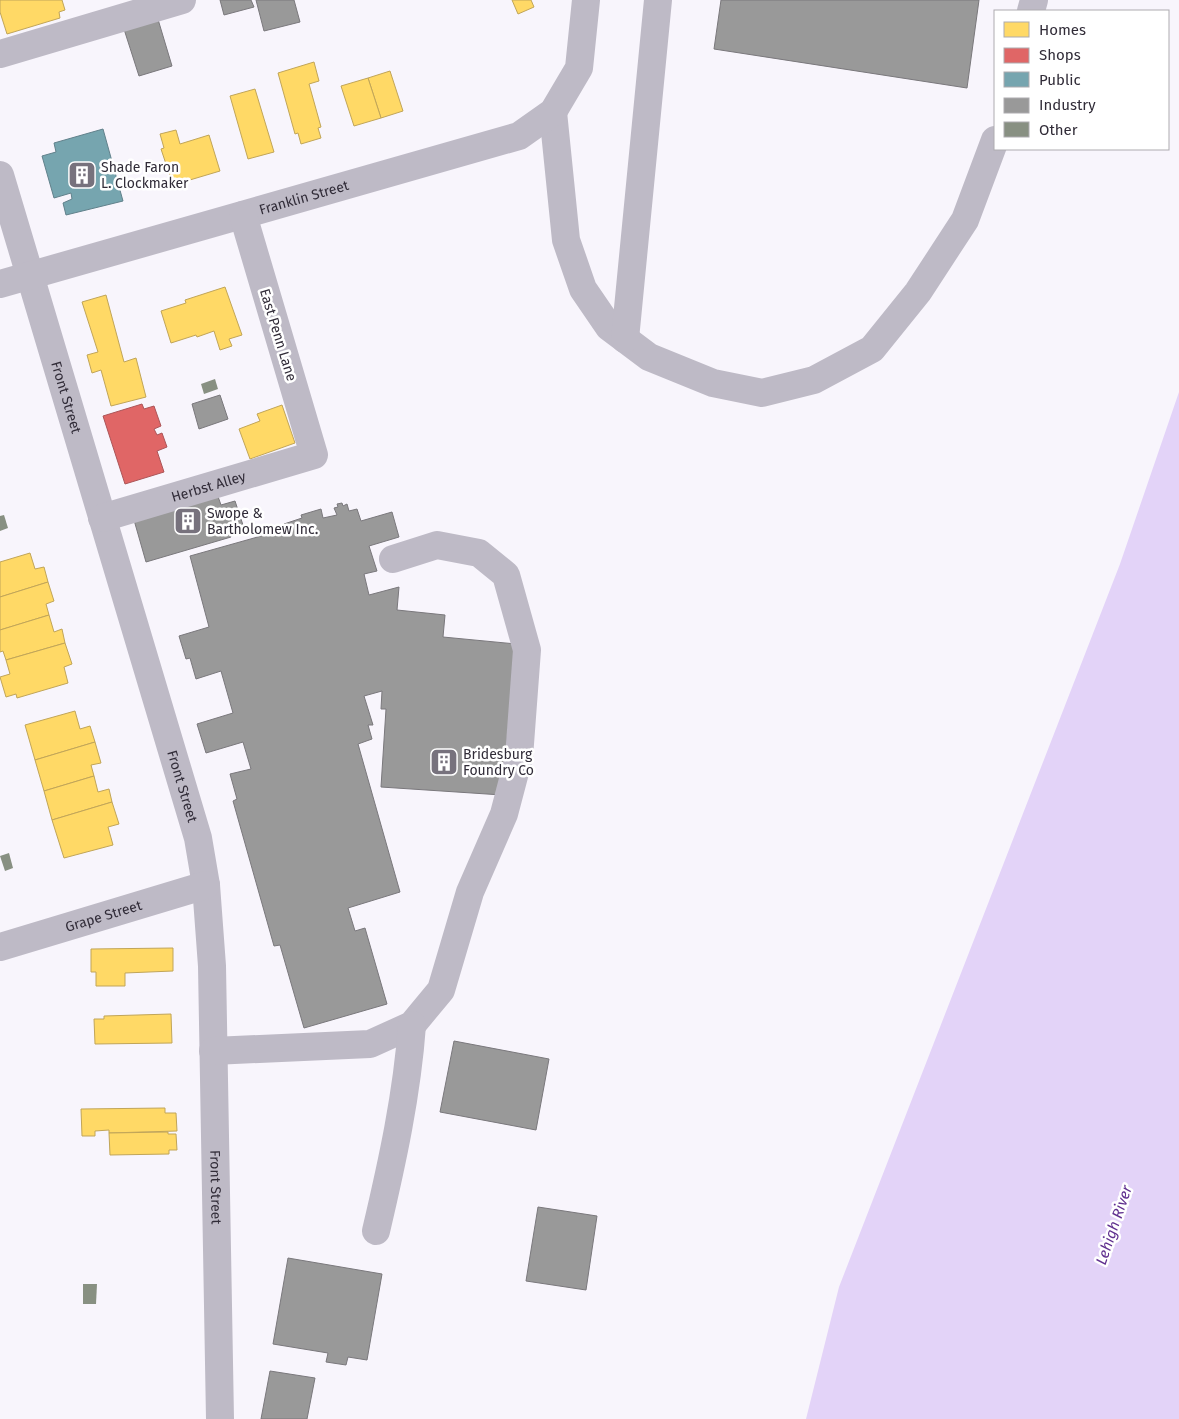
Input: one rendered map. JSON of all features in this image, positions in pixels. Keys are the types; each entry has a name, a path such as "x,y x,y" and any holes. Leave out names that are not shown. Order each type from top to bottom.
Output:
{"street":[{"path":"0,54 182,0"},
{"name":"Franklin Street","path":"0,284 519,136 553,112 579,68 586,0"},
{"path":"626,339 658,0"},
{"path":"553,112 566,240 583,289 609,327 649,357 713,383 762,393 814,380 872,349 918,292 965,220 994,143"},
{"name":"Front Street","path":"0,175 198,838 206,885 212,966 220,1419"},
{"name":"East Penn Lane","path":"243,215 314,455"},
{"name":"Herbst Alley","path":"102,518 314,455"},
{"path":"214,1051 370,1044 412,1025 442,990 470,892 504,814 519,757 527,650 506,575 479,553 438,545 393,559"},
{"name":"Grape Street","path":"0,947 206,885"},
{"path":"376,1231 409,1071 412,1025"}],"water":[{"name":"Lehigh River","path":"1179,392 1179,1419 806,1419 839,1287 1120,564"}],"building: Homes":[{"path":"0,0 62,0 65,10 59,12 60,18 7,34 0,12"},
{"path":"512,0 531,0 534,7 518,14"},
{"path":"314,62 319,81 309,84 321,127 318,128 321,138 301,144 298,133 295,134 278,73"},
{"path":"390,71 403,111 381,118 368,78"},
{"path":"368,78 381,118 354,126 341,86"},
{"path":"255,89 274,152 248,159 230,96"},
{"path":"176,130 180,144 209,135 220,171 173,185 161,149 164,148 160,134"},
{"path":"225,287 242,335 229,339 232,346 220,350 214,331 171,343 161,311 186,303 185,300"},
{"path":"106,295 124,362 136,358 146,397 111,406 101,370 92,373 87,355 98,352 82,302"},
{"path":"282,405 295,443 250,459 239,429 260,421 257,414"},
{"path":"30,553 35,569 44,567 48,582 0,597 0,562"},
{"path":"48,582 54,601 46,604 49,615 0,630 0,597"},
{"path":"49,615 54,632 62,629 65,643 6,660 3,651 0,652 0,630"},
{"path":"65,643 72,664 64,667 68,683 17,698 16,694 6,697 0,677 10,674 6,660"},
{"path":"75,711 80,729 90,726 95,742 35,760 25,725"},
{"path":"95,742 101,763 91,765 94,776 44,791 35,760"},
{"path":"94,776 98,792 109,789 112,802 52,820 44,791"},
{"path":"112,802 119,824 108,827 113,845 64,858 52,820"},
{"path":"173,948 173,971 125,973 125,986 96,986 96,972 91,972 91,949"},
{"path":"171,1014 172,1043 95,1044 94,1019 104,1019 104,1016"},
{"path":"165,1108 165,1113 176,1113 177,1131 109,1133 109,1130 95,1131 95,1136 82,1136 81,1109"},
{"path":"168,1132 168,1134 176,1134 177,1150 169,1150 169,1154 110,1155 109,1133"}],"building: Shops":[{"path":"142,404 144,409 154,406 161,426 154,429 157,435 162,433 167,447 157,451 164,472 125,484 103,416"}],"building: Public":[{"name":"Shade Faron L. Clockmaker","path":"103,129 123,201 66,215 63,203 72,199 71,193 54,198 42,156 56,152 54,143"}],"building: Industry":[{"path":"220,0 251,0 254,7 224,15"},
{"path":"256,0 294,0 300,22 264,31"},
{"path":"721,0 979,0 967,88 714,49"},
{"path":"157,16 172,66 139,76 123,26"},
{"path":"220,395 228,419 199,429 192,404"},
{"name":"Swope & Bartholomew Inc.","path":"215,488 221,505 235,501 244,528 229,533 231,537 146,562 132,513"},
{"name":"Bridesburg Foundry Co","path":"342,503 343,506 347,504 349,511 357,509 361,521 392,512 399,537 369,546 377,571 364,574 369,595 399,587 397,610 445,615 443,637 516,644 502,795 381,787 386,709 381,709 382,691 364,696 373,725 368,725 372,739 358,744 400,892 348,908 355,931 365,928 387,1004 304,1028 280,945 274,946 233,801 237,799 230,774 251,769 243,742 206,753 197,724 233,713 221,671 196,679 190,658 186,659 179,636 209,627 190,556 286,529 284,524 302,518 301,515 321,509 323,518 337,515 334,508 338,507 337,504"},
{"path":"454,1041 549,1059 536,1130 440,1112"},
{"path":"538,1207 597,1216 586,1290 526,1281"},
{"path":"288,1258 382,1274 367,1360 348,1357 346,1365 326,1362 328,1353 273,1344"},
{"path":"270,1371 315,1378 307,1419 261,1419"}],"building: Other":[{"path":"215,379 218,389 204,394 201,384"},
{"path":"4,515 8,528 0,531 0,516"},
{"path":"9,853 13,868 5,871 0,856"},
{"path":"83,1284 97,1284 96,1304 83,1304"}],"place":[{"name":"Shade Faron L. Clockmaker","path":"82,175"},
{"name":"Swope & Bartholomew Inc.","path":"188,521"},
{"name":"Bridesburg Foundry Co","path":"444,762"}]}
